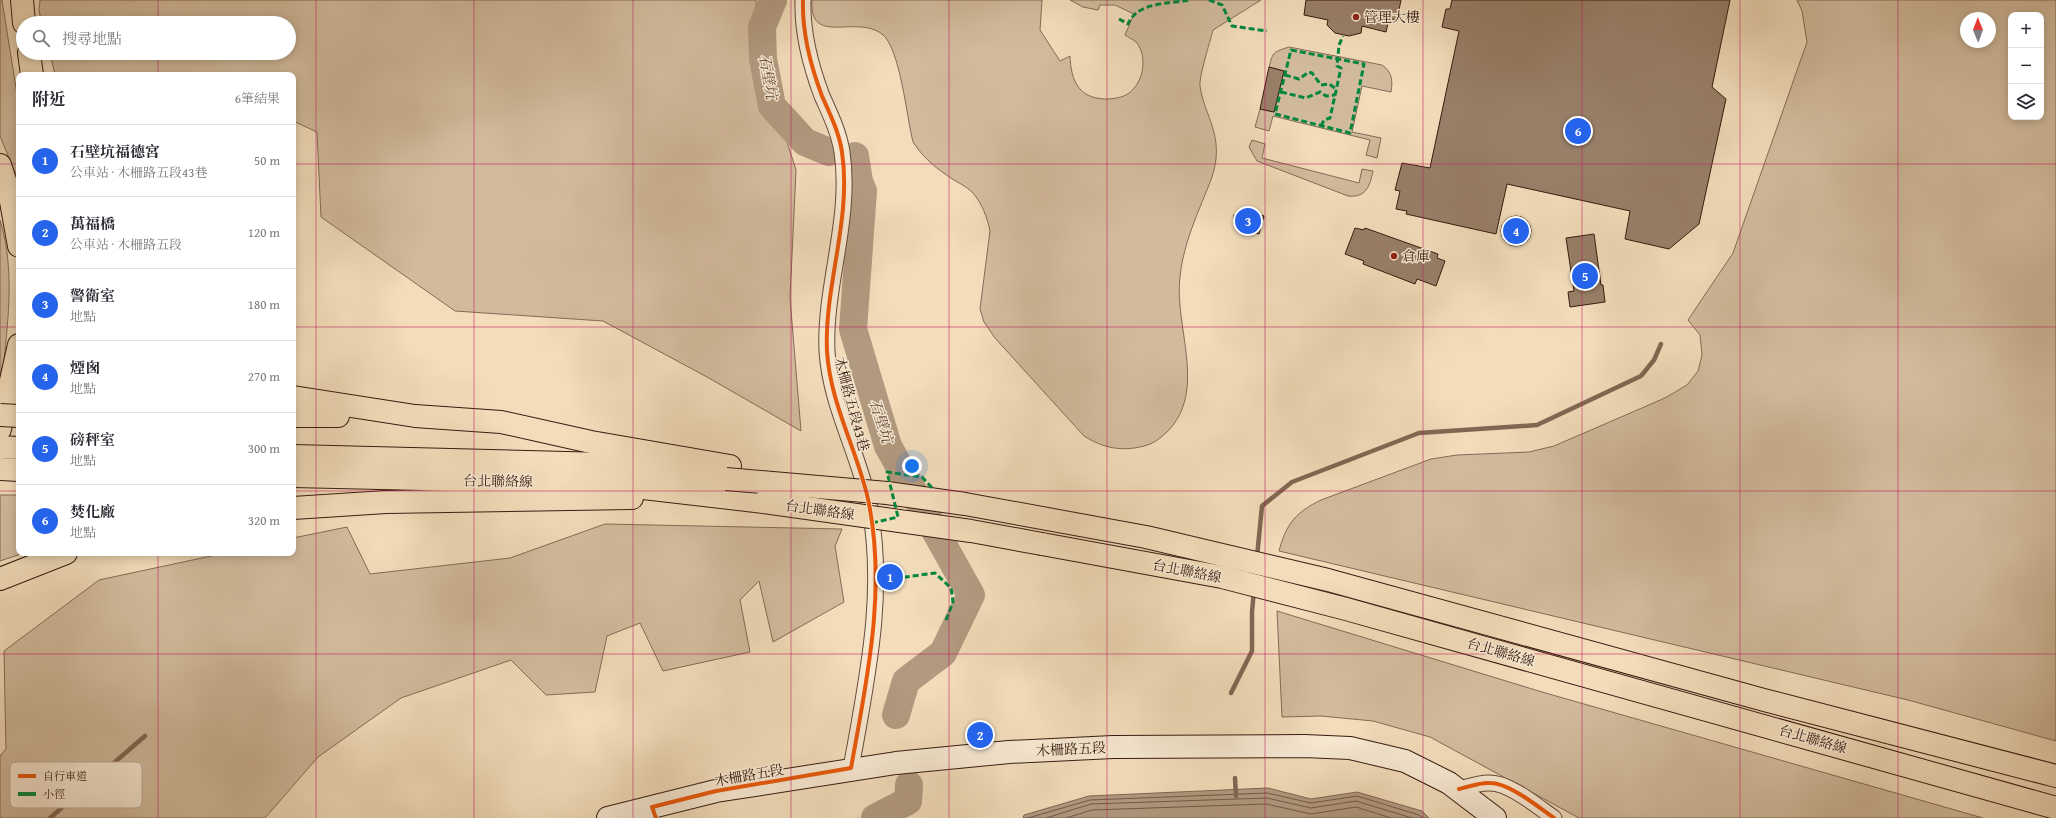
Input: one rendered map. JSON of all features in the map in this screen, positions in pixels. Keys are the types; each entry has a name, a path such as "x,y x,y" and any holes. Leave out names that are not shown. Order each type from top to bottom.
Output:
{"highway":[{"path":"22,0 23,16"},
{"path":"30,60 32,72"},
{"path":"0,164 10,196 16,229"},
{"path":"0,429 16,359"},
{"path":"296,397 415,416"},
{"path":"0,415 16,416"},
{"path":"296,416 415,416 501,422 591,442 727,481"},
{"path":"0,447 16,448"},
{"name":"台北聯絡線","path":"296,456 606,464 727,481 887,493 965,504 1146,537 1328,580 1764,700 2056,776"},
{"path":"0,469 16,470"},
{"name":"台北聯絡線","path":"296,476 600,483 727,481 764,502 971,531 1222,577 1346,609 2056,808"},
{"path":"296,508 727,481"},
{"path":"0,579 58,556"}],"main road":[{"name":"木柵路五段","path":"608,818 716,791 851,768 1009,752 1113,747 1332,746 1368,751 1405,761 1438,776 1459,789 1495,818"}],"street":[{"name":"木柵路五段43巷","path":"803,0 805,29 814,72 840,140 844,166 840,234 827,322 827,358 836,399 867,497 876,550 877,581 870,656 851,768"},
{"path":"1459,789 1489,782 1499,784 1516,792 1554,818"}],"shaded area":[{"path":"0,0 2,0 16,88 16,175 0,136"},
{"path":"40,0 756,0 757,48 796,170 790,298 801,431 707,377 603,321 455,311 321,217 317,132 296,122 296,72 54,72 52,60 296,60 296,16 40,16"},
{"path":"812,0 1042,0 1040,30 1060,61 1070,56 1074,80 1082,91 1096,98 1105,99 1127,95 1134,89 1141,77 1143,63 1140,49 1137,43 1125,35 1134,14 1115,5 1100,5 1098,10 1083,7 1070,0 1261,0 1213,30 1203,67 1200,86 1215,139 1216,159 1212,178 1187,242 1181,268 1179,296 1188,378 1185,398 1179,416 1167,432 1159,439 1144,446 1120,449 1106,446 1084,436 995,338 984,322 980,309 990,231 986,215 981,205 972,192 931,163 913,142 902,84 894,53 888,41 882,34 871,29 826,26 818,22 813,14"},
{"path":"1797,0 2056,0 2056,741 1908,700 1279,551 1285,533 1293,520 1305,509 1321,500 1431,459 1457,455 1529,452 1554,446 1665,398 1687,385 1698,371 1702,355 1700,335 1688,320 1733,253 1807,42 1802,11"},
{"path":"1289,47 1382,65 1388,70 1392,80 1391,92 1362,86 1352,132 1381,138 1377,158 1366,155 1370,140 1273,116 1269,131 1255,127 1260,109 1274,112 1284,71 1269,67 1273,55 1277,51"},
{"path":"1252,140 1265,144 1262,158 1359,183 1362,169 1373,171 1369,186 1359,195 1348,196 1257,161 1249,147"},
{"path":"0,220 7,249 9,295 5,354 0,376"},
{"path":"0,495 16,495 16,556 0,561"},
{"path":"605,524 842,529 835,546 844,602 773,642 759,581 740,600 750,652 663,671 640,623 607,636 595,692 546,695 511,660 401,698 318,757 265,818 0,818 0,756 6,749 4,651 99,580 211,556 296,556 296,537 347,527 370,574 510,558"},
{"path":"1277,611 1542,692 1983,818 1579,818 1430,737 1373,721 1321,716 1282,717"}],"water":[{"path":"1268,788 1311,799 1357,792 1422,811 1429,818 1023,818 1024,815 1089,796"}],"building":[{"name":"管理大樓","path":"1306,0 1401,0 1397,20 1389,19 1386,32 1362,26 1361,33 1349,36 1335,33 1327,25 1328,20 1304,15"},
{"path":"1452,0 1730,0 1712,87 1726,99 1699,224 1669,249 1625,239 1630,211 1507,184 1496,234 1406,214 1407,211 1396,209 1400,191 1395,190 1402,163 1430,168 1459,31 1442,27 1446,9 1450,9"},
{"path":"1269,67 1284,71 1274,112 1260,109"},
{"path":"1245,210 1264,216 1259,234 1242,229 1234,224 1234,215 1239,211"},
{"path":"1516,216 1527,220 1531,231 1527,242 1516,246 1505,242 1501,231 1505,220"},
{"name":"倉庫","path":"1355,228 1364,230 1365,228 1438,254 1437,258 1445,261 1436,286 1417,279 1415,284 1363,264 1364,261 1345,254"},
{"path":"1594,234 1601,285 1603,285 1605,302 1570,307 1568,292 1574,291 1566,238"}],"waterway":[{"name":"石壁坑","path":"773,0 762,27 763,59 772,106 805,142 829,152"},
{"name":"石壁坑","path":"855,156 859,181 863,191 853,329 888,446 971,595 943,653 906,681 896,715"},
{"path":"1257,557 1262,506 1292,482 1419,433 1537,425 1641,376 1654,360 1661,344"},
{"path":"1231,693 1252,651 1252,612 1254,590"},
{"path":"115,762 145,736"},
{"path":"1235,778 1236,796"},
{"name":"石壁坑","path":"875,818 908,801 909,785"},
{"path":"50,818 62,808"}],"marked path":[{"path":"1119,19 1128,24 1132,17 1146,8 1154,5 1189,0"},
{"path":"1209,0 1222,5 1232,26 1267,31"},
{"path":"1321,126 1324,120 1330,118 1341,68 1337,66 1339,45 1343,36"},
{"path":"1291,50 1364,64 1350,133 1275,114 1291,50"},
{"path":"1285,75 1299,79 1309,72 1312,73 1321,85 1329,84 1336,89"},
{"path":"1281,92 1306,98 1320,92 1326,96 1335,95"},
{"path":"872,523 898,517 887,472 922,477 934,490"},
{"path":"877,581 935,573 951,588 953,602 945,623"}],"cycle path":[{"path":"656,818 652,807 716,791 851,768 857,735 873,634 876,566 868,499 838,408 829,370 827,327 829,302 841,227 844,177 839,137 818,85 808,49 804,24 803,0"},
{"path":"1459,789 1482,783 1498,784 1524,796 1554,818"}],"place":[{"name":"管理大樓","path":"1356,17"},
{"name":"焚化廠","path":"1578,131"},
{"name":"警衛室","path":"1248,221"},
{"name":"煙囪","path":"1516,231"},
{"name":"倉庫","path":"1394,256"},
{"name":"磅秤室","path":"1585,276"},
{"name":"石壁坑福德宮","path":"890,577"},
{"name":"萬福橋","path":"980,735"}]}
